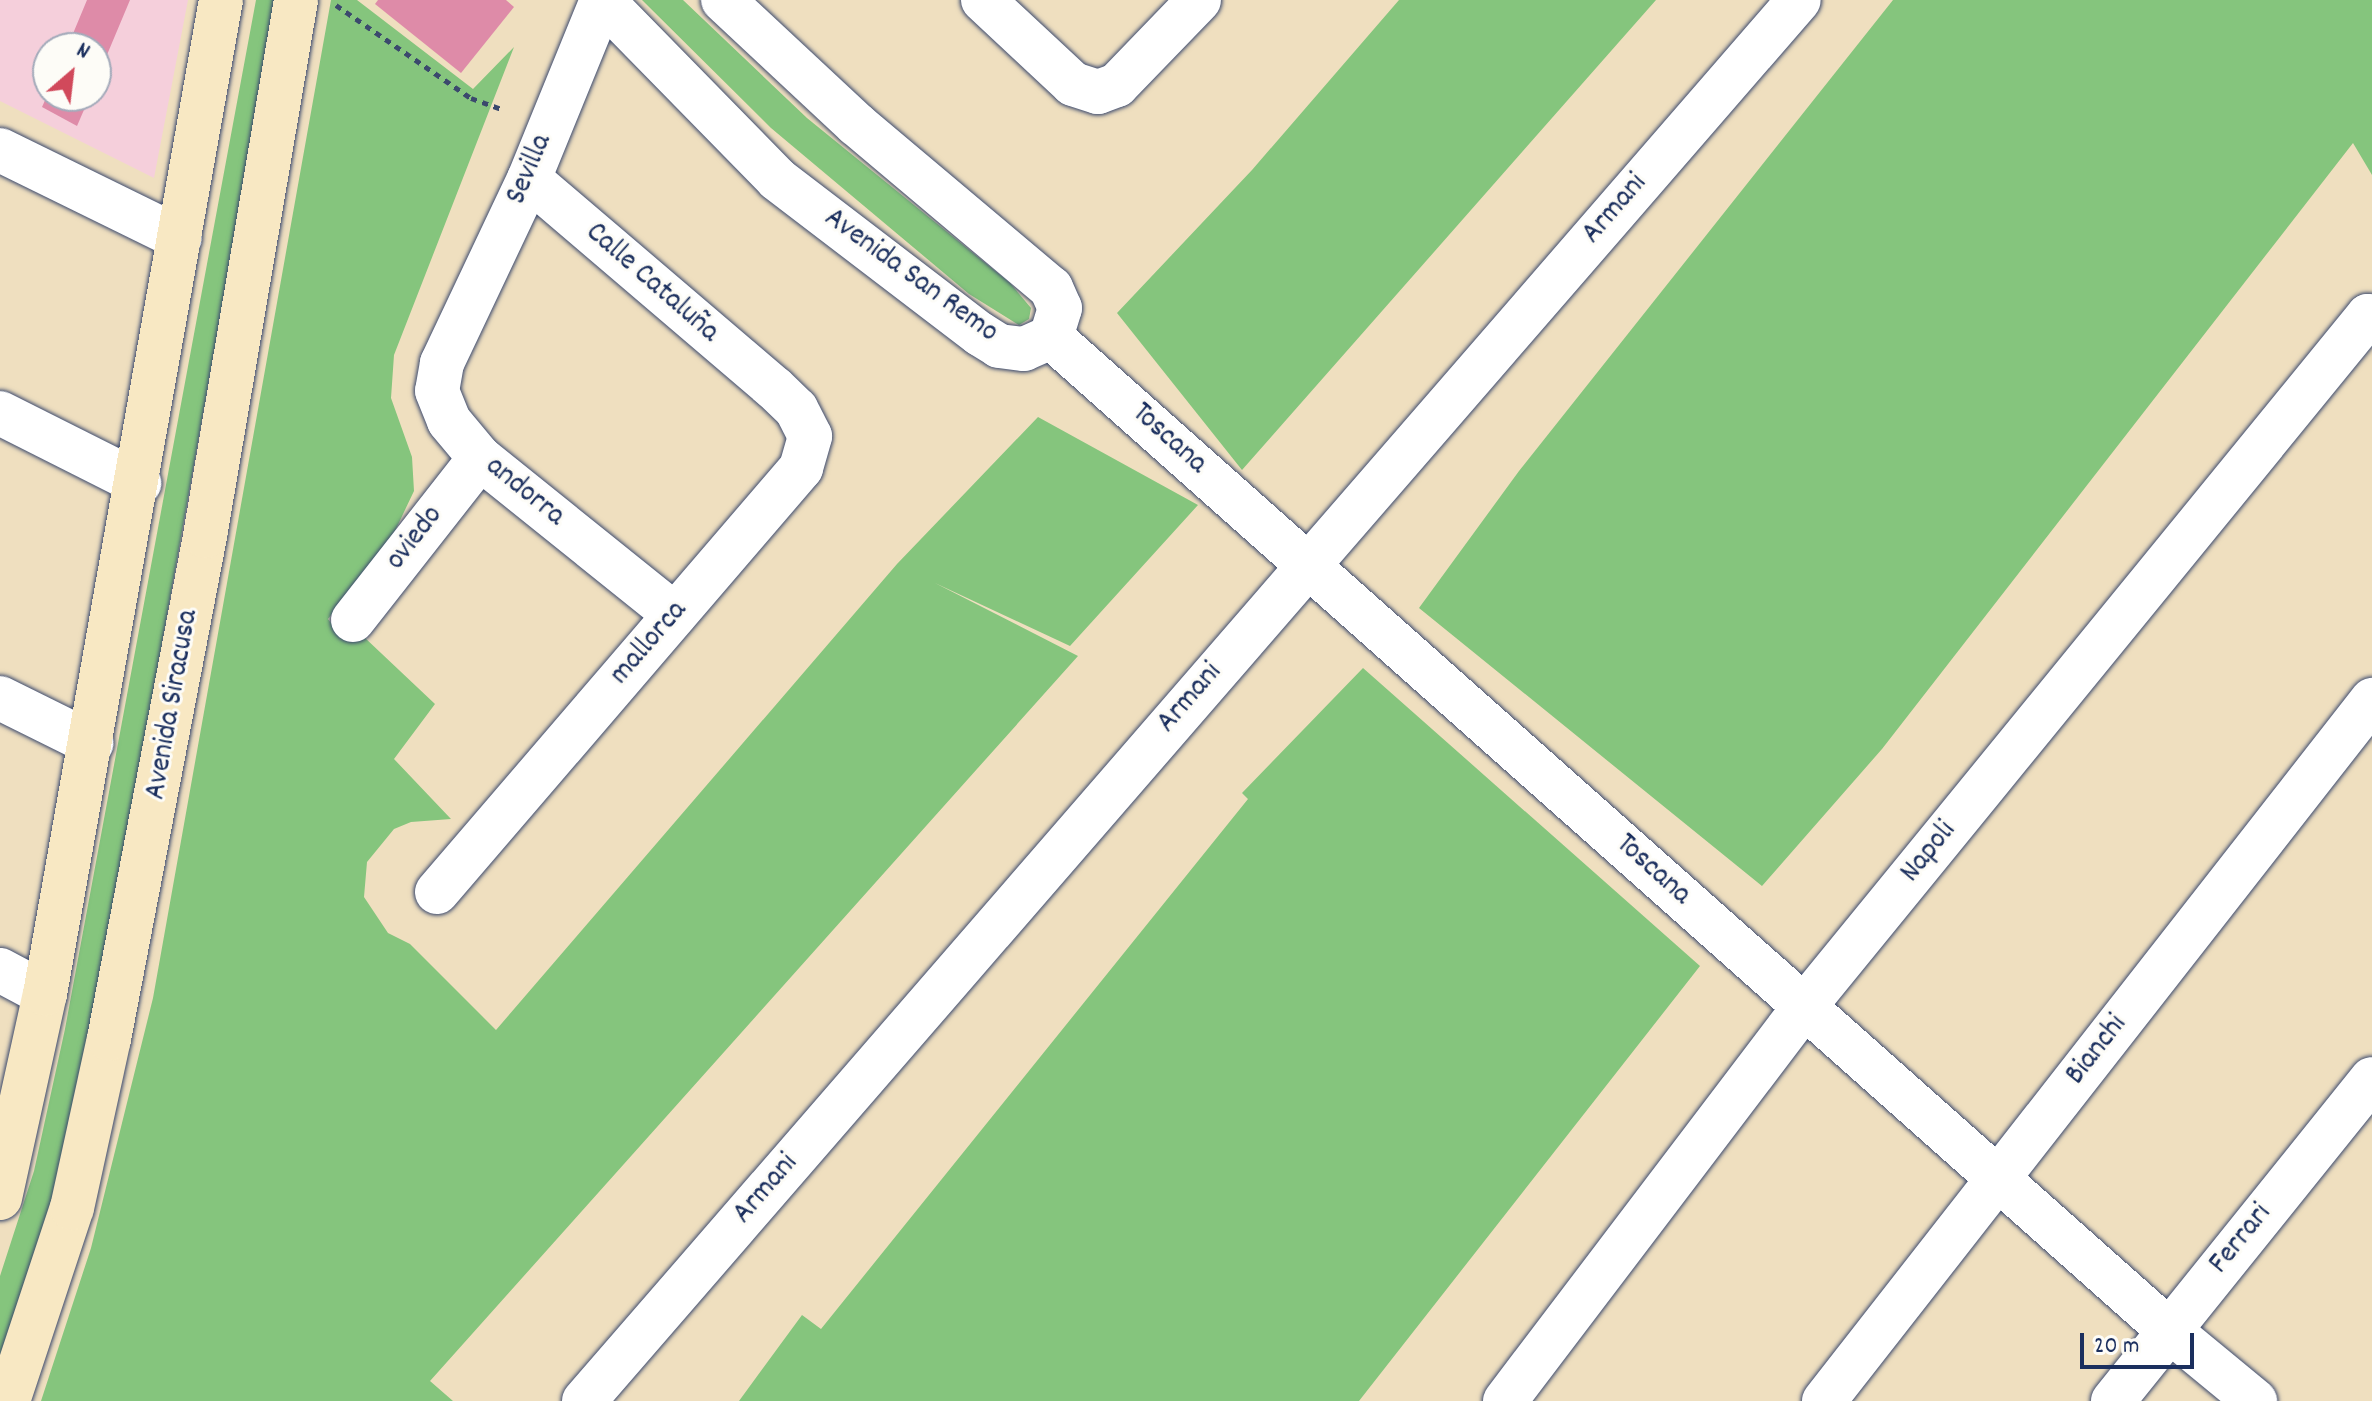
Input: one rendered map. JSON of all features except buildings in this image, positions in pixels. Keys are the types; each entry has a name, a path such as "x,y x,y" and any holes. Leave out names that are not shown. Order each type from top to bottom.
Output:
{"street":[{"path":"0,1198 45,994 139,483 221,0"},
{"name":"Avenida San Remo","path":"602,0 777,179 980,334 999,346 1024,349 1051,337"},
{"name":"Sevilla","path":"446,414 437,391 454,337 529,179 602,0"},
{"path":"723,0 856,124 1051,288 1060,308 1051,337"},
{"path":"983,0 1073,84 1098,92 1117,85 1199,0"},
{"name":"Armani","path":"584,1401 1799,0"},
{"name":"Avenida Siracusa","path":"8,1401 72,1208 118,994 205,536 314,1"},
{"path":"0,150 180,238"},
{"name":"Calle Cataluña","path":"529,179 774,388"},
{"name":"Napoli","path":"1505,1401 1804,1007 2370,317"},
{"name":"Toscana","path":"1051,337 1804,1007 2255,1401"},
{"name":"mallorca","path":"437,892 801,468 810,436 796,409 774,388"},
{"path":"0,413 139,483"},
{"path":"430,521 447,457 446,414"},
{"name":"andorra","path":"446,414 480,458 675,615"},
{"name":"oviedo","path":"353,620 480,458"},
{"path":"0,698 91,743"},
{"name":"Bianchi","path":"1824,1401 2372,700"},
{"path":"0,970 45,994"},
{"name":"Ferrari","path":"2113,1401 2372,1079"}],"path":[{"path":"314,1 471,98 504,110"}],"shaded area":[{"path":"0,0 188,0 154,178 0,101"}],"green space":[{"path":"256,0 277,0 63,1174 0,1357 0,1276 34,1171 65,1029"},
{"path":"331,0 357,0 473,89 514,47 394,355 391,398 412,457 414,491 394,533 328,619 341,636 364,637 435,704 394,759 451,819 411,822 394,829 367,862 364,897 388,933 410,944 496,1030 897,564 1038,417 1198,505 1070,646 935,583 1078,656 430,1381 453,1401 41,1401 91,1248 153,998"},
{"path":"642,0 683,0 807,118 1010,283 1031,308 1029,319 1019,325 969,294 771,128"},
{"path":"1399,0 1656,0 1242,470 1117,313 1252,170"},
{"path":"1893,0 2372,0 2372,175 2353,143 1882,749 1762,886 1419,608 1519,471"},
{"path":"1363,668 1700,966 1359,1401 739,1401 802,1315 821,1329 1248,799 1242,793"}]}
